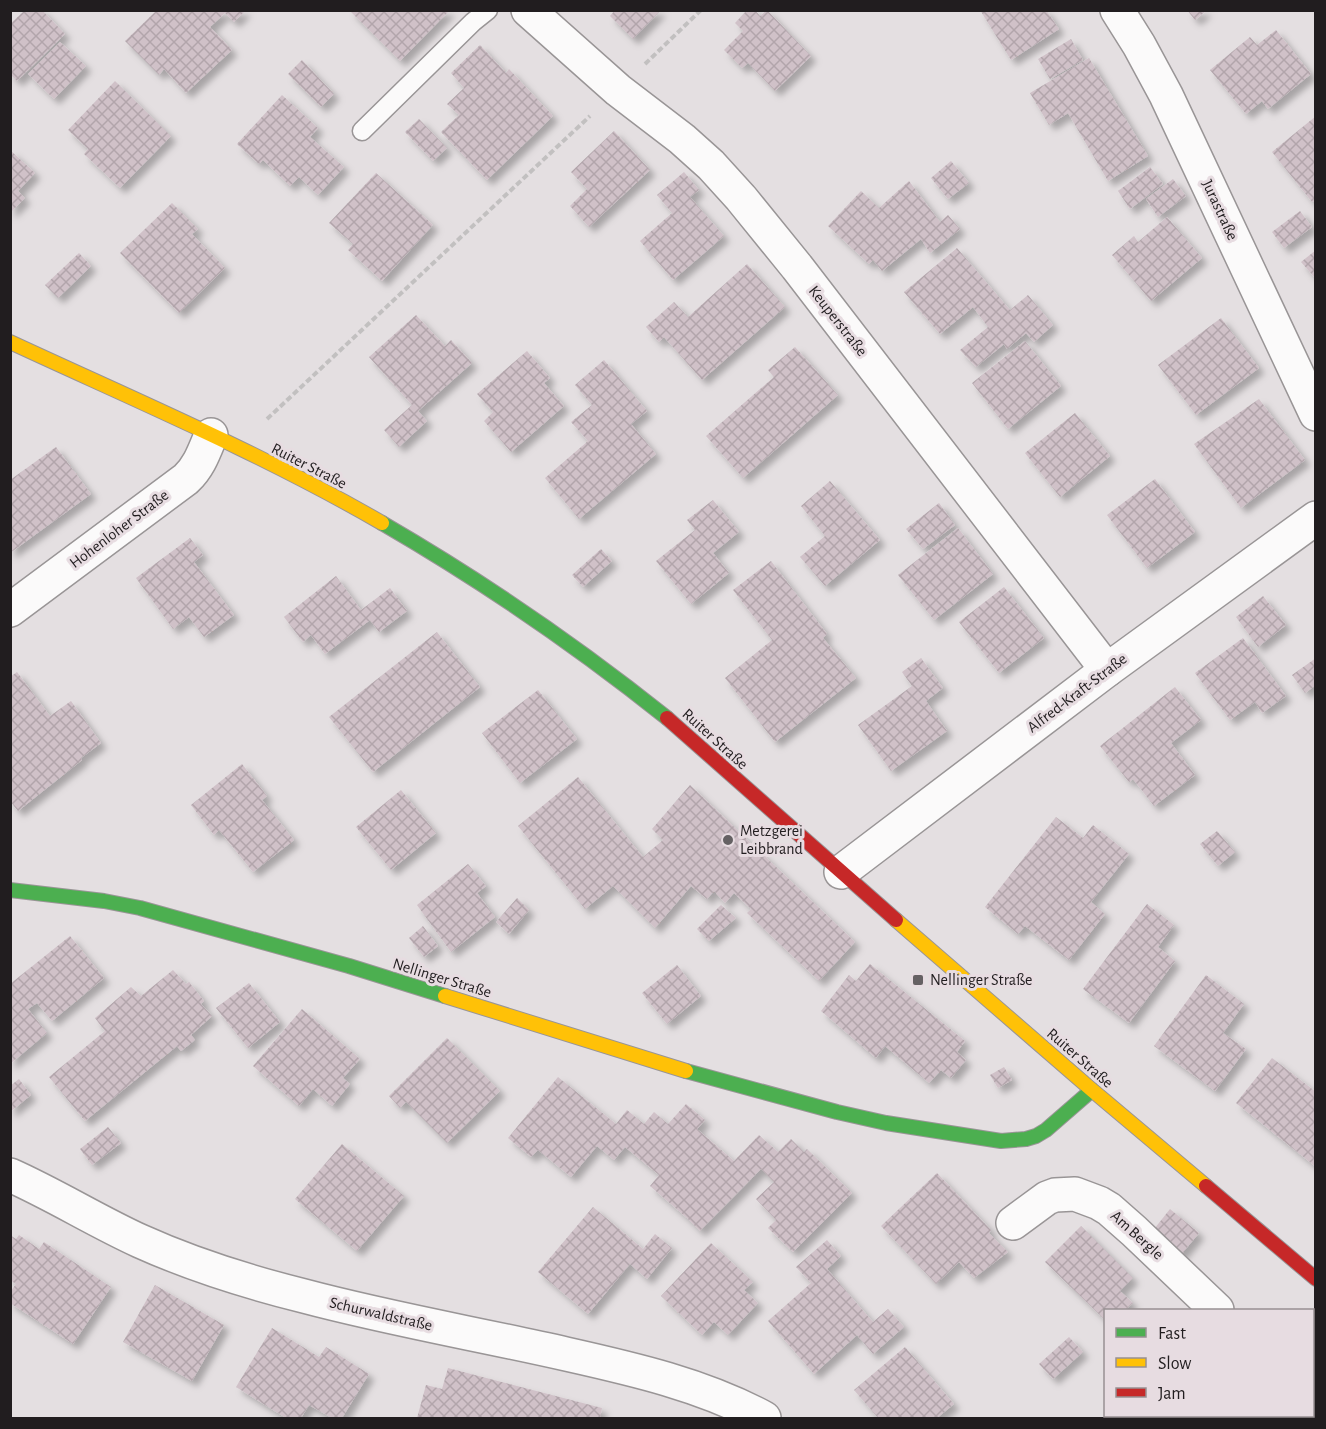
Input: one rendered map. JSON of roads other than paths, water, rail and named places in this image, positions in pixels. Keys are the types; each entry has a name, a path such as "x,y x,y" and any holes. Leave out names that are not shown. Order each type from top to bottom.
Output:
{"street":[{"name":"Keuperstraße","path":"528,10 618,90 682,139 711,165 741,198 797,267 1107,670"},
{"name":"Jurastraße","path":"1117,10 1166,95 1316,414"},
{"name":"Ruiter Straße","path":"10,342 310,483 409,539 495,592 560,636 682,730 933,953 1316,1280"},
{"name":"Hohenloher Straße","path":"10,610 186,479 200,462 224,441"},
{"name":"Alfred-Kraft-Straße","path":"841,872 1107,670 1316,518"},
{"name":"Nellinger Straße","path":"10,890 104,901 182,919 349,966 658,1063 772,1095 886,1123 1001,1141 1026,1139 1046,1130 1092,1090"},
{"name":"Schurwaldstraße","path":"10,1175 138,1240 208,1269 374,1313 505,1340 653,1375 717,1397 764,1419"},
{"name":"Am Bergle","path":"1013,1223 1047,1198 1055,1195 1075,1194 1099,1203 1134,1231 1215,1309"}],"lane":[{"path":"362,131 488,10"}],"place":[{"name":"Metzgerei Leibbrand","path":"728,840"},
{"name":"Nellinger Straße","path":"918,980"}]}
